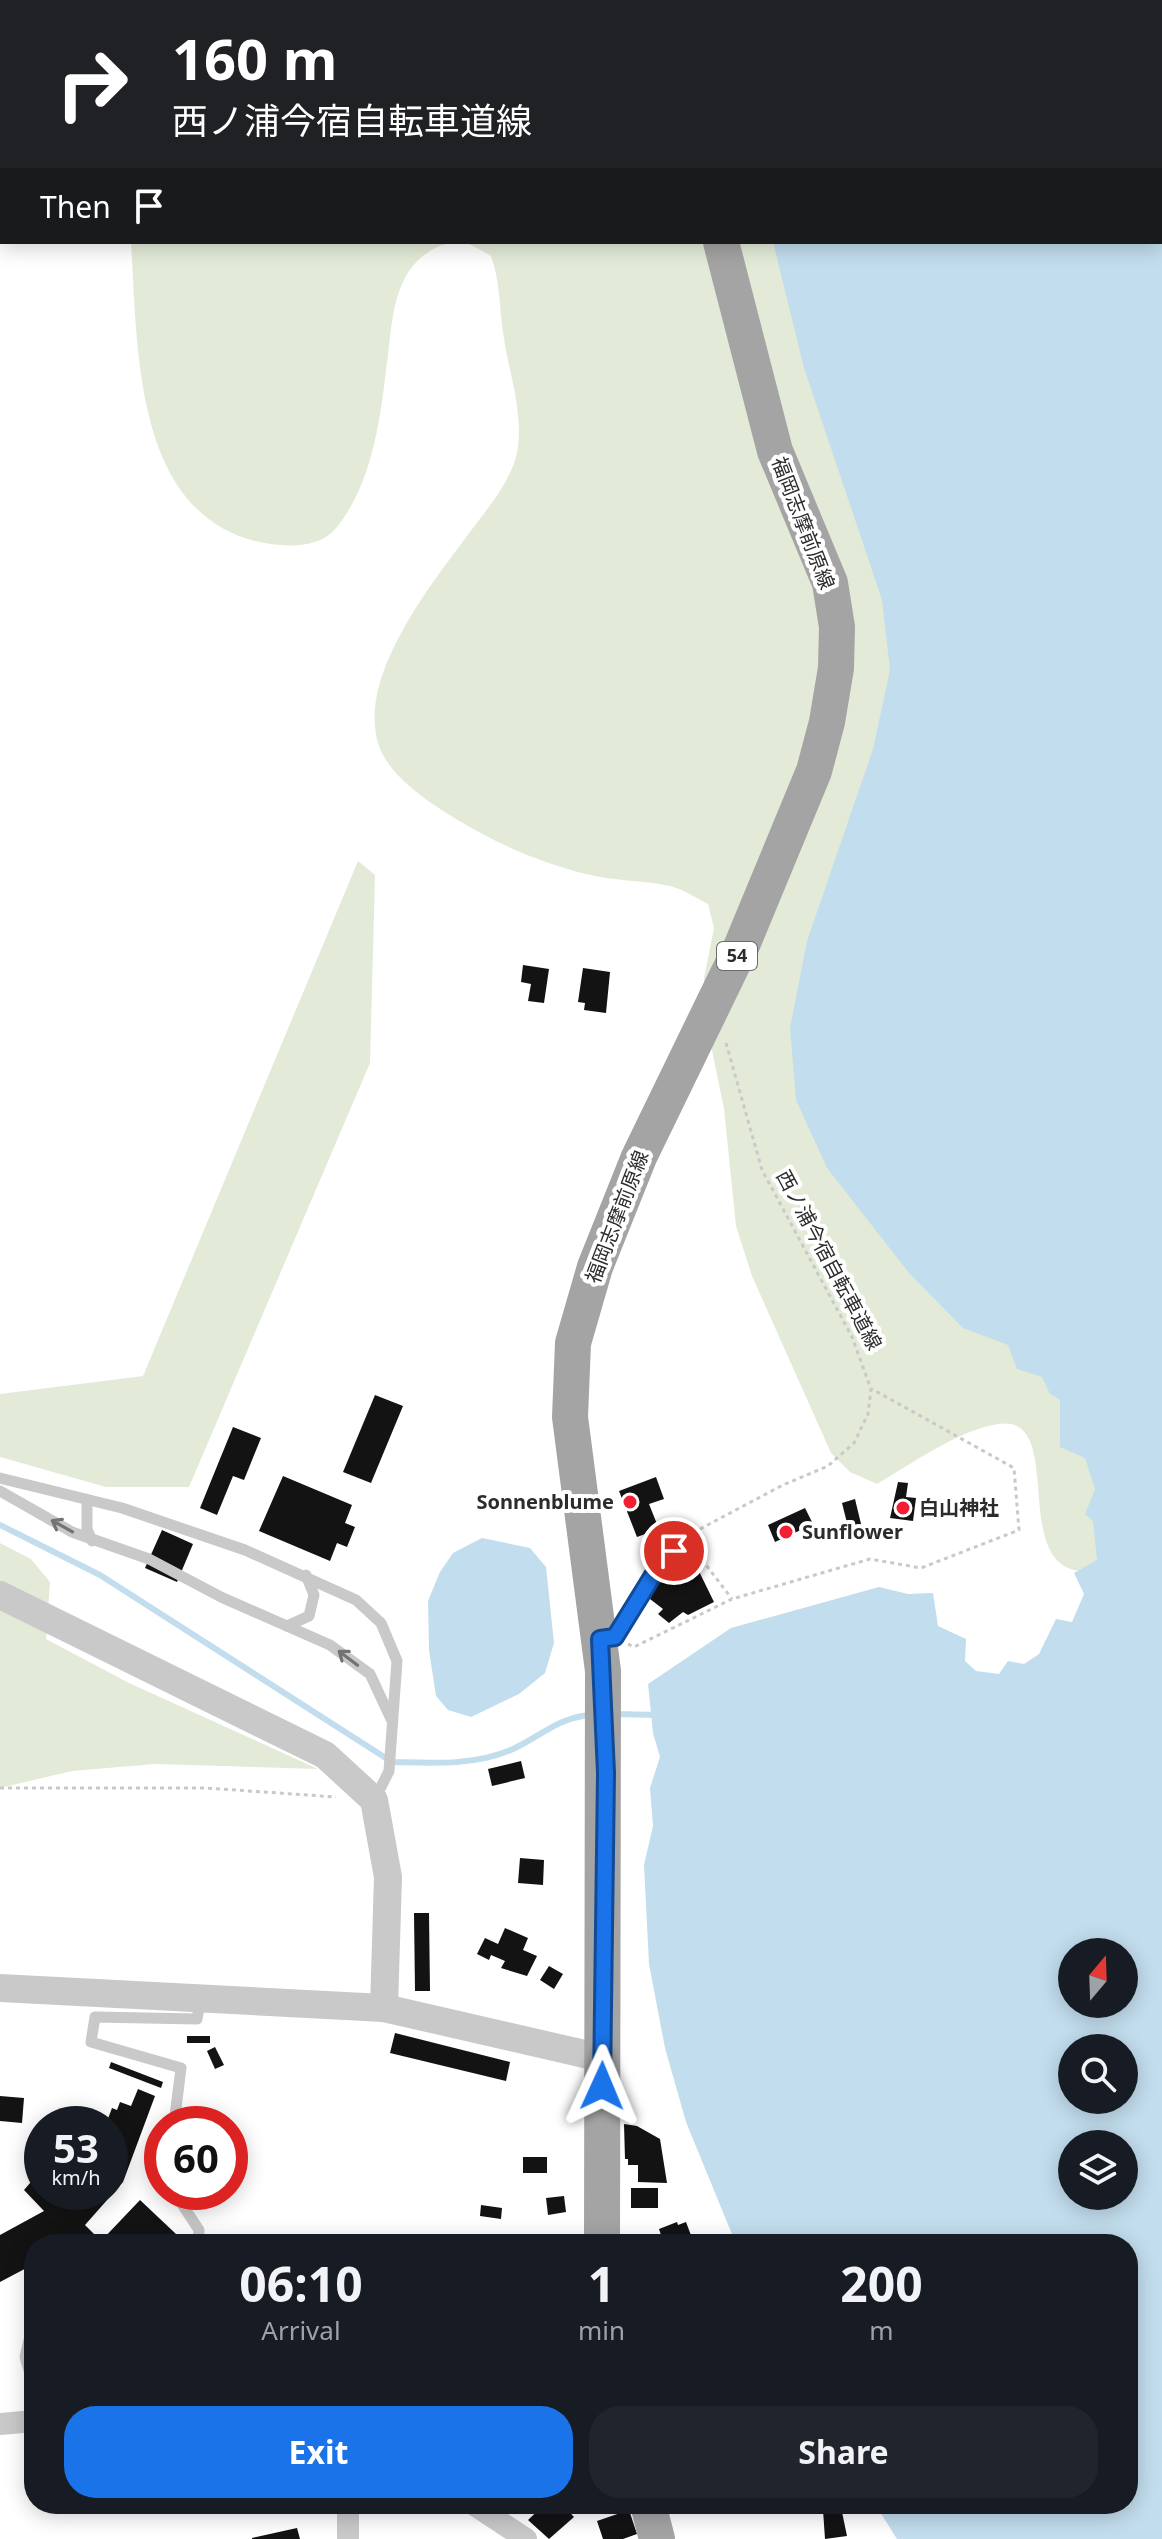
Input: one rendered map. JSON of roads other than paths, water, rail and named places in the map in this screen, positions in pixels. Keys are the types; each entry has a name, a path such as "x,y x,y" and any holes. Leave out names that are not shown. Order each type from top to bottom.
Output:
{"main road":[{"name":"福岡志摩前原線","path":"602,2234 606,1649 570,1417 573,1343 595,1267 639,1157 742,945 814,771 827,722 837,627 830,583 775,451 722,244"},
{"path":"651,2514 657,2539"}],"street":[{"path":"0,1595 325,1755 374,1800 388,1877 384,2008"},
{"path":"0,1988 384,2008 602,2058"},
{"path":"0,2424 24,2422"},
{"path":"348,2514 348,2539"},
{"path":"488,2514 526,2539"}],"lane":[{"path":"0,1478 87,1500 245,1550 356,1600 381,1623 397,1661 389,1771 374,1800"},
{"path":"0,1491 92,1541 149,1559 330,1645 370,1674 391,1720"},
{"path":"87,1500 87,1529 92,1541"},
{"path":"606,1649 660,1564 688,1539"},
{"path":"287,1626 309,1616 314,1595 306,1575"},
{"path":"176,2106 181,2068 91,2042 95,2017 197,2019 202,1997"},
{"path":"188,2210 199,2234"}],"water":[{"path":"773,244 1162,244 1162,2539 897,2539 881,2514 1138,2514 1138,2234 732,2234 686,2122 665,2048 649,1964 644,1865 653,1826 650,1788 660,1757 653,1733 648,1684 731,1628 879,1587 908,1594 933,1593 938,1626 966,1639 965,1661 976,1671 999,1674 1008,1661 1024,1664 1039,1654 1056,1619 1072,1622 1084,1594 1074,1573 1097,1560 1093,1521 1085,1514 1095,1489 1085,1458 1060,1447 1060,1400 1050,1394 1042,1377 1017,1369 1008,1345 963,1328 909,1273 827,1168 796,1100 790,1028 807,941 873,749 890,670 882,600 804,368"},
{"path":"482,1538 530,1548 546,1567 554,1643 545,1673 519,1694 471,1717 448,1710 436,1696 429,1650 428,1601 440,1572 453,1553"}],"waterway":[{"path":"0,1525 100,1575 392,1762 453,1762 484,1758 513,1749 569,1719 591,1715"},
{"path":"614,1714 659,1715"}],"place":[{"name":"Sonnenblume","path":"630,1502"},
{"name":"白山神社","path":"903,1508"},
{"name":"Sunflower","path":"786,1532"}]}
